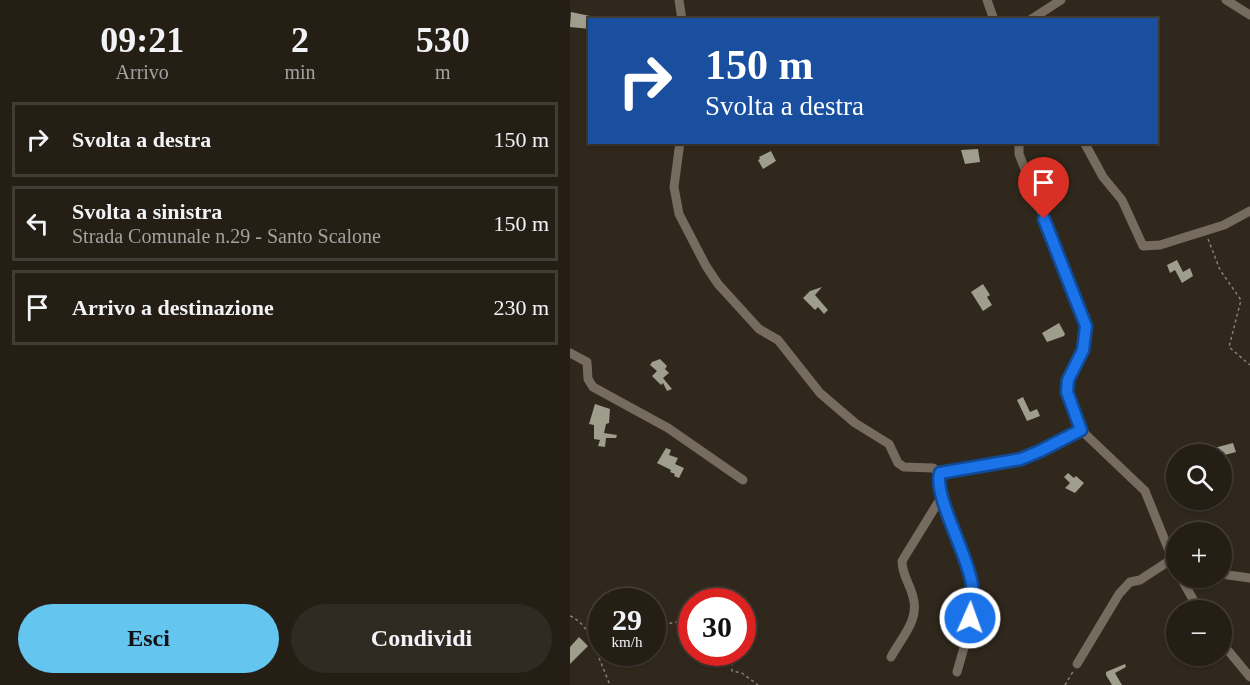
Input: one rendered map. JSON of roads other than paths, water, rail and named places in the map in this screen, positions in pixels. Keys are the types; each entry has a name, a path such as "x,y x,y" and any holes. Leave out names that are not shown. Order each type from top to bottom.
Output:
{"street":[{"path":"679,0 682,18"},
{"path":"987,0 993,18"},
{"path":"1033,18 1061,0"},
{"path":"1226,0 1250,15"},
{"path":"680,144 674,187 679,214 718,284 759,329 778,340 820,393 855,423 889,444 898,463 904,467 933,468 940,473 1021,459 1081,430"},
{"path":"1019,144 1019,154 1086,326 1083,350 1068,380 1067,392 1081,430 1145,491 1166,543"},
{"path":"1085,144 1103,177 1122,200 1143,246 1160,245 1224,225 1250,211"},
{"path":"570,353 587,362 588,379 593,387 668,428 742,480"},
{"path":"940,473 938,479 942,496 972,585 970,618 957,672"},
{"path":"891,657 915,613 914,598 902,570 902,561 942,496"},
{"path":"1077,664 1119,594 1130,582 1140,580 1166,567"},
{"path":"1232,575 1250,578"},
{"path":"1232,655 1250,677"}]}
